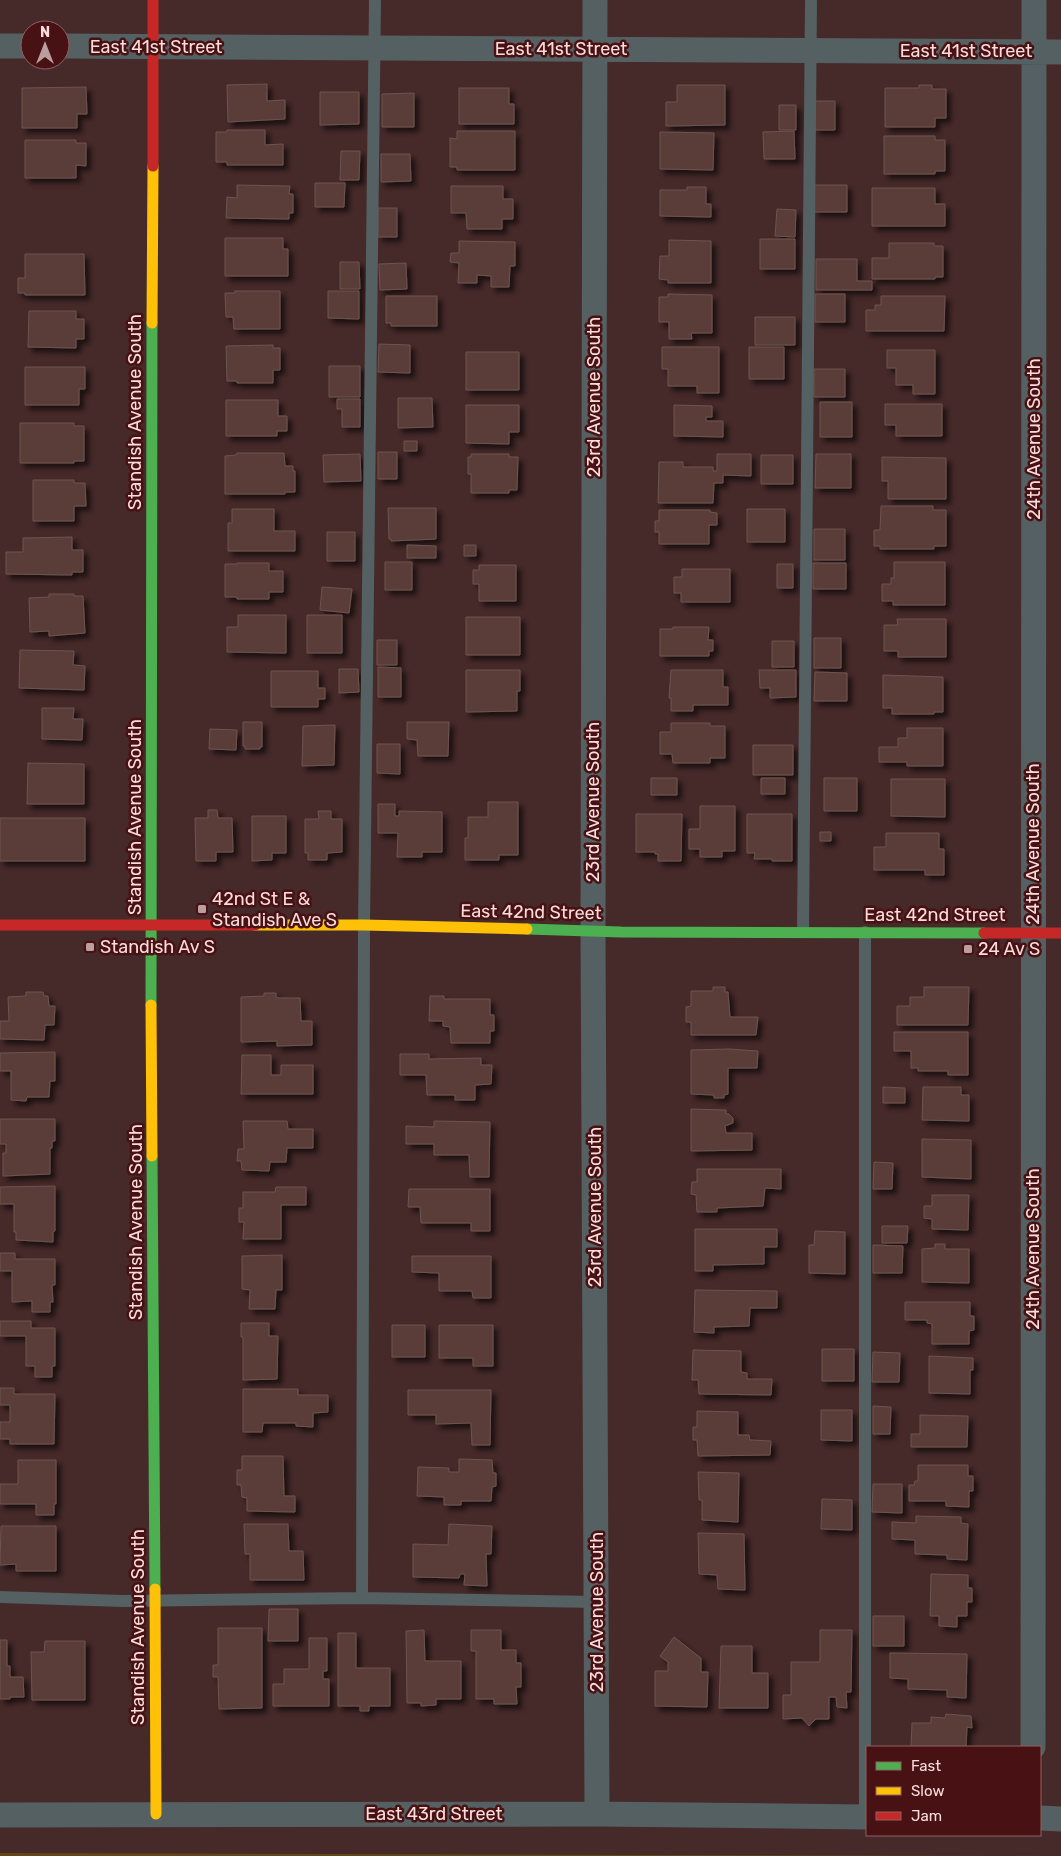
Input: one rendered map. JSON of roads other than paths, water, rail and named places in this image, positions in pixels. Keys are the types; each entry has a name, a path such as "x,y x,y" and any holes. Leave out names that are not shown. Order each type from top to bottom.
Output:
{"street":[{"name":"Standish Avenue South","path":"153,0 151,966 156,1814"},
{"name":"23rd Avenue South","path":"595,0 593,931 597,1814"},
{"name":"24th Avenue South","path":"1033,1746 1034,0"},
{"path":"0,46 20,46"},
{"name":"East 41st Street","path":"70,46 1061,52"},
{"name":"East 42nd Street","path":"0,925 364,925 593,931 1061,933"},
{"name":"East 43rd Street","path":"0,1815 597,1814 866,1817"},
{"path":"1041,1818 1061,1818"}],"lane":[{"path":"362,1598 364,925 375,0"},
{"path":"803,932 811,0"},
{"path":"865,932 866,1817"},
{"path":"0,1598 156,1600 362,1598 597,1602"}],"place":[{"name":"42nd St E & Standish Ave S","path":"202,909"},
{"name":"Standish Av S","path":"90,947"},
{"name":"24 Av S","path":"968,949"}]}
